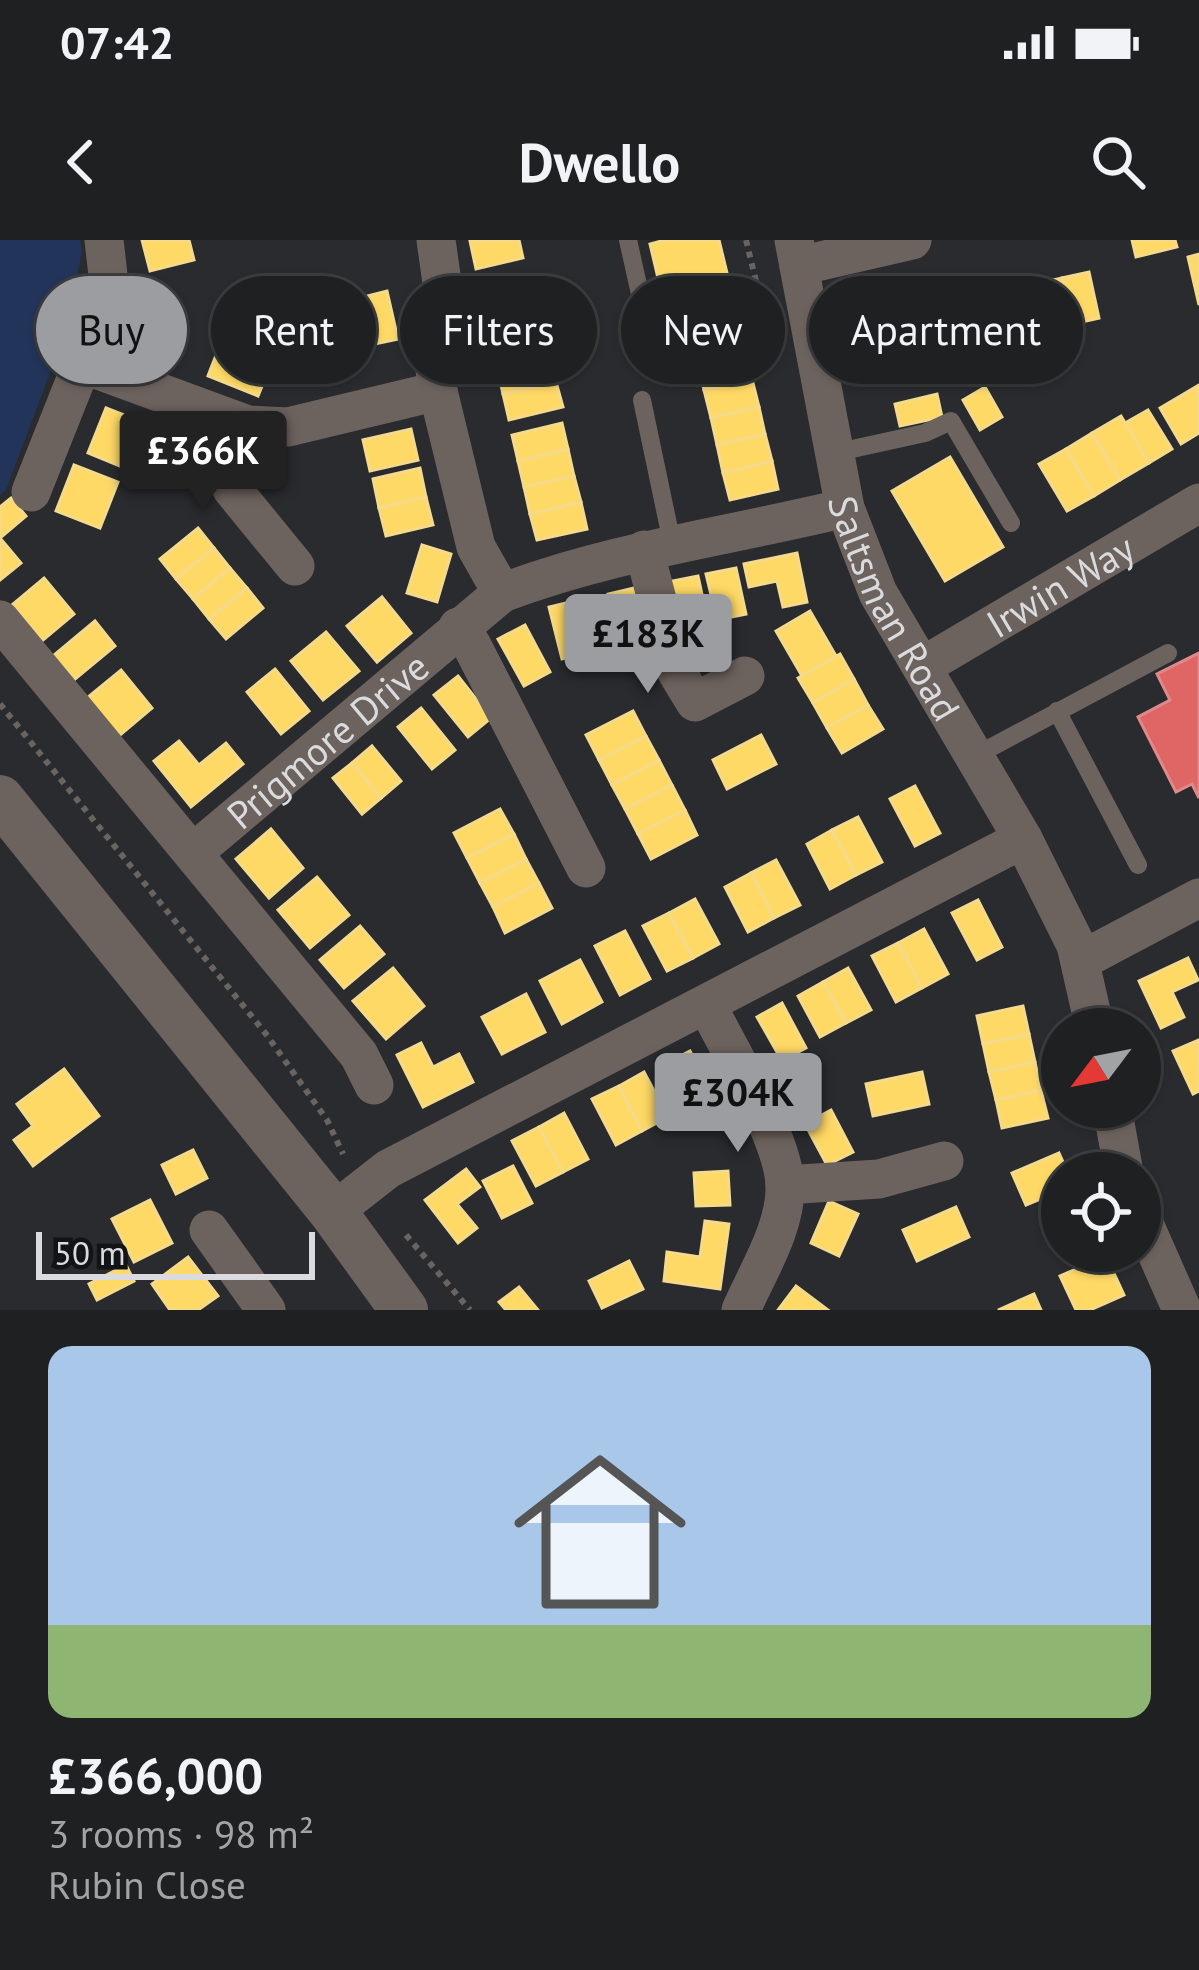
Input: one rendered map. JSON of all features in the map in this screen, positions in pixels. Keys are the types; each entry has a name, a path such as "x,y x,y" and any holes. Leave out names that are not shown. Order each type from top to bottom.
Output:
{"street":[{"path":"104,240 108,276"},
{"path":"436,240 445,304 434,363 438,391 476,547 502,592"},
{"path":"796,253 912,240"},
{"name":"Saltsman Road","path":"796,253 845,508 878,592 1023,839 1078,953 1090,1008"},
{"path":"31,492 74,384"},
{"path":"136,384 248,425 287,428 438,391"},
{"path":"248,425 232,489 295,566"},
{"name":"Irwin Way","path":"923,666 1199,503"},
{"name":"Prigmore Drive","path":"194,852 502,592 561,571 658,547 845,508"},
{"path":"658,547 675,669 695,702 745,676"},
{"name":"Prigmore Drive","path":"0,620 359,1055 374,1085"},
{"name":"Prigmore Drive","path":"458,627 586,868"},
{"path":"0,799 333,1213 404,1310"},
{"path":"333,1213 388,1169 1023,839"},
{"path":"1078,953 1199,898"},
{"path":"707,1005 773,1141 785,1185 779,1221 741,1310"},
{"path":"785,1185 879,1179 944,1161"},
{"path":"208,1230 266,1310"},
{"path":"1161,1262 1182,1310"}],"lane":[{"path":"628,240 636,276"},
{"path":"642,400 658,547"},
{"path":"834,454 925,433 951,421 1011,523"},
{"path":"975,756 1168,653"},
{"path":"1057,711 1138,865"}],"path":[{"path":"746,240 755,276"},
{"path":"0,704 266,1034 327,1120 344,1156"},
{"path":"399,1226 470,1310"}],"shaded area":[{"path":"0,240 80,240 77,276 36,276 36,384 46,384 6,490 0,495"}],"building: Homes":[{"path":"142,240 189,240 194,260 150,271"},
{"path":"519,240 523,258 476,269 470,241"},
{"path":"719,240 728,276 657,276 650,244"},
{"path":"1132,240 1175,240 1177,247 1136,257"},
{"path":"1199,254 1199,305 1188,257"},
{"path":"1089,272 1099,318 1083,322 1083,276 1071,276"},
{"path":"387,291 398,339 376,344 376,294"},
{"path":"228,384 263,384 258,396"},
{"path":"501,384 547,384 503,394"},
{"path":"557,384 563,407 509,420 503,394"},
{"path":"753,384 759,407 711,418 704,390"},
{"path":"1199,385 1199,433 1181,444 1160,408"},
{"path":"985,387 1002,417 980,430 963,400"},
{"path":"937,394 942,417 900,426 895,404"},
{"path":"759,407 765,434 717,445 711,418"},
{"path":"106,408 150,425 132,471 88,453"},
{"path":"1148,410 1172,449 1149,463 1125,423"},
{"path":"1121,416 1149,463 1120,480 1092,433"},
{"path":"562,423 568,449 518,461 512,435"},
{"path":"411,429 418,460 370,471 363,440"},
{"path":"1092,433 1120,480 1094,496 1066,449"},
{"path":"765,434 772,461 723,473 717,445"},
{"path":"568,449 574,476 524,487 518,461"},
{"path":"1066,449 1094,496 1067,511 1039,464"},
{"path":"950,457 1003,547 945,581 892,491"},
{"path":"772,461 778,489 730,500 723,473"},
{"path":"74,465 118,482 100,528 56,511"},
{"path":"420,468 426,497 379,508 373,479"},
{"path":"574,476 581,502 530,514 524,487"},
{"path":"426,497 433,525 386,536 379,508"},
{"path":"11,498 26,516 0,538 0,507"},
{"path":"581,502 587,529 537,540 530,514"},
{"path":"198,528 214,548 176,579 160,559"},
{"path":"0,538 21,563 0,580"},
{"path":"422,545 451,554 437,602 407,593"},
{"path":"214,548 230,568 193,599 176,579"},
{"path":"797,553 807,602 783,607 777,581 749,587 744,564"},
{"path":"230,568 247,588 209,619 193,599"},
{"path":"736,568 746,614 717,620 706,574"},
{"path":"698,576 708,622 678,628 668,582"},
{"path":"44,578 74,614 42,641 12,605"},
{"path":"638,587 651,639 621,646 608,594"},
{"path":"247,588 263,608 226,639 209,619"},
{"path":"382,597 411,633 377,662 347,626"},
{"path":"578,600 591,652 562,659 549,607"},
{"path":"810,611 836,656 802,676 776,631"},
{"path":"95,621 115,646 74,680 53,656"},
{"path":"525,625 550,672 524,686 498,639"},
{"path":"326,632 359,671 323,700 291,661"},
{"path":"840,654 854,679 813,703 798,678"},
{"path":"275,669 309,711 281,734 247,692"},
{"path":"121,670 152,708 119,736 87,698"},
{"path":"458,676 491,718 468,737 434,695"},
{"path":"854,679 868,705 827,728 813,703"},
{"path":"868,705 883,729 842,753 827,728"},
{"path":"421,708 455,750 432,769 398,727"},
{"path":"633,711 646,736 599,760 586,735"},
{"path":"761,735 776,764 727,789 713,760"},
{"path":"646,736 659,760 612,785 599,760"},
{"path":"179,741 199,765 226,743 243,764 191,807 154,761"},
{"path":"372,746 401,781 381,798 352,763"},
{"path":"659,760 672,785 625,809 612,785"},
{"path":"352,763 381,798 362,814 333,778"},
{"path":"672,785 685,810 638,834 625,809"},
{"path":"915,786 940,833 915,846 890,799"},
{"path":"500,809 514,834 467,858 454,833"},
{"path":"685,810 697,835 651,859 638,834"},
{"path":"858,817 882,862 856,875 832,830"},
{"path":"271,829 303,868 269,898 236,859"},
{"path":"832,830 856,875 830,889 807,844"},
{"path":"514,834 526,859 480,883 467,858"},
{"path":"526,859 539,883 493,907 480,883"},
{"path":"776,860 800,905 774,918 751,873"},
{"path":"751,873 774,918 748,932 725,887"},
{"path":"317,877 349,915 310,948 278,910"},
{"path":"539,883 552,908 505,933 493,907"},
{"path":"695,899 719,944 693,958 669,913"},
{"path":"978,900 1002,947 977,960 952,913"},
{"path":"669,913 693,958 667,971 643,926"},
{"path":"360,926 384,954 344,988 320,960"},
{"path":"924,929 948,974 922,988 898,943"},
{"path":"625,931 650,979 620,995 595,946"},
{"path":"898,943 922,988 896,1002 872,956"},
{"path":"1188,958 1198,980 1172,992 1184,1017 1161,1028 1161,1008 1152,1008 1139,981"},
{"path":"580,960 602,1002 562,1024 540,981"},
{"path":"393,968 424,1006 386,1039 353,1001"},
{"path":"848,968 871,1010 846,1023 823,982"},
{"path":"823,982 846,1023 820,1037 798,996"},
{"path":"526,994 545,1032 502,1054 482,1017"},
{"path":"782,1003 806,1048 782,1061 757,1017"},
{"path":"1023,1006 1029,1034 983,1044 977,1016"},
{"path":"1029,1034 1035,1062 989,1072 983,1044"},
{"path":"1199,1040 1199,1091 1193,1094 1173,1051"},
{"path":"421,1043 433,1067 459,1054 473,1082 423,1107 397,1055"},
{"path":"690,1051 713,1095 686,1109 663,1065"},
{"path":"1035,1062 1041,1090 996,1100 989,1072"},
{"path":"64,1069 99,1116 33,1166 14,1140 33,1126 17,1104"},
{"path":"644,1072 668,1117 642,1131 619,1086"},
{"path":"922,1072 929,1104 873,1116 866,1084"},
{"path":"619,1086 642,1131 616,1145 592,1099"},
{"path":"1041,1090 1041,1120 1002,1128 996,1100"},
{"path":"831,1110 853,1152 827,1165 805,1124"},
{"path":"564,1113 588,1159 563,1172 539,1127"},
{"path":"539,1127 563,1172 536,1186 512,1141"},
{"path":"193,1150 207,1178 176,1194 162,1165"},
{"path":"1041,1161 1041,1199 1026,1205 1012,1173"},
{"path":"513,1166 532,1203 502,1218 483,1181"},
{"path":"466,1169 480,1187 457,1204 477,1228 458,1243 425,1200"},
{"path":"728,1171 730,1205 696,1206 694,1173"},
{"path":"150,1200 172,1243 134,1262 112,1219"},
{"path":"829,1201 858,1214 839,1256 811,1243"},
{"path":"956,1207 969,1237 917,1261 903,1230"},
{"path":"705,1221 729,1224 720,1289 664,1281 667,1252 700,1257"},
{"path":"188,1257 218,1296 198,1310 170,1310 152,1284"},
{"path":"629,1261 643,1289 602,1308 589,1281"},
{"path":"126,1265 134,1281 97,1300 89,1284"},
{"path":"1113,1272 1124,1295 1090,1310 1076,1310 1060,1276"},
{"path":"796,1286 828,1310 778,1310"},
{"path":"519,1287 538,1310 506,1310 499,1302"},
{"path":"1034,1294 1041,1310 998,1310"}],"building: Shops":[{"path":"1199,653 1199,798 1192,784 1176,792 1138,717 1170,700 1157,674"}]}
